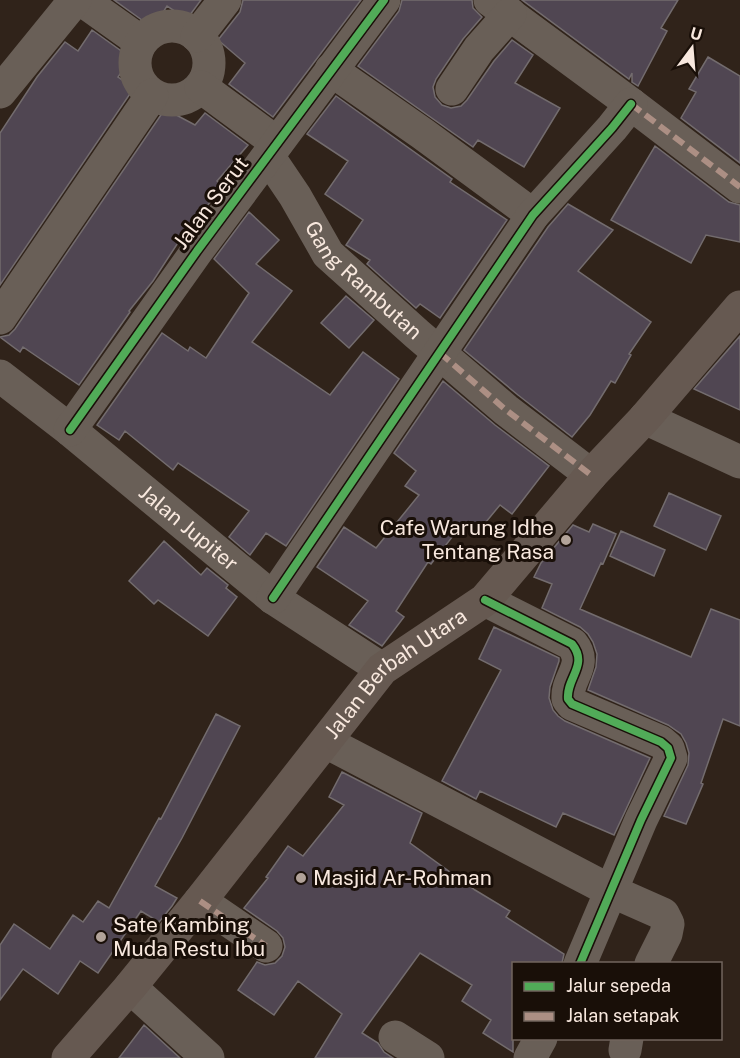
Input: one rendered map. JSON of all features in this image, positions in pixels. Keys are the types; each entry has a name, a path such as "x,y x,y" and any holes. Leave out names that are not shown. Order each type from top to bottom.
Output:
{"main road":[{"name":"Jalan Berbah Utara","path":"68,1058 200,901 382,669 485,600 591,475 645,418 740,307"}],"street":[{"path":"0,92 75,0"},
{"path":"82,0 141,42"},
{"path":"197,36 225,0"},
{"name":"Jalan Serut","path":"70,430 197,251 384,0"},
{"path":"452,89 479,49 500,7 740,187"},
{"path":"167,27 183,28 197,36 206,47 209,61 208,74 201,87 190,96 178,100 164,100 152,95 143,87 134,65 141,42 153,32 167,27"},
{"path":"331,70 533,215"},
{"name":"Gang Rambutan","path":"201,87 273,150 295,196 328,254 506,410 591,475"},
{"path":"0,318 152,95"},
{"path":"273,598 533,215 612,129 631,104"},
{"name":"Jalan Jupiter","path":"0,376 70,430 273,598 382,669"},
{"path":"645,418 740,462"},
{"path":"485,600 572,644 578,651 579,663 568,691 568,699 572,704 661,742 668,748 671,758 641,820 580,962"},
{"path":"326,742 611,891 663,914 668,924 666,934 652,962"},
{"path":"200,901 266,946"},
{"path":"130,987 208,1058"},
{"path":"395,1037 428,1058"},
{"path":"530,1058 539,1040"}],"building":[{"path":"114,0 201,0 187,19 167,6 153,28"},
{"path":"243,0 361,0 273,117 229,84 245,63 218,40 240,12"},
{"path":"402,0 472,0 473,8 482,17 463,39 436,79 433,87 435,97 442,105 451,108 461,106 512,40 533,55 515,83 560,108 524,167 478,140 473,147 358,66 399,11"},
{"path":"522,0 678,0 661,28 667,31 638,86 632,82 632,73 629,79"},
{"path":"92,30 131,58 118,77 134,88 0,285 0,133 37,77 65,42 78,51"},
{"path":"708,57 740,76 740,163 681,118 696,92 689,89"},
{"path":"336,96 452,179 450,182 507,220 440,318 420,304 416,308 367,264 370,260 346,245 363,220 325,194 348,161 307,134"},
{"path":"165,109 195,125 205,113 248,145 217,181 222,186 187,233 185,232 79,385 23,347 20,352 0,337 9,335 15,329"},
{"path":"655,146 729,202 740,205 740,242 706,235 691,263 611,220"},
{"path":"568,204 613,230 578,271 651,322 629,354 631,355 615,383 611,381 590,415 572,437 464,350 548,227"},
{"path":"249,212 279,240 256,264 292,291 252,342 330,395 363,352 399,379 286,546 266,533 250,555 229,537 249,511 178,463 173,470 125,431 119,440 97,425 162,333 188,351 190,347 206,358 249,293 214,259"},
{"path":"346,296 374,320 349,348 321,323"},
{"path":"740,336 740,410 694,389"},
{"path":"443,381 549,466 512,514 500,505 476,534 463,523 431,564 428,562 396,611 404,617 382,646 349,625 368,601 317,567 344,527 376,548 419,495 405,486 416,471 394,453"},
{"path":"669,493 721,516 706,550 654,526"},
{"path":"593,524 616,534 580,609 691,657 711,609 740,620 740,726 723,719 701,783 703,784 686,824 664,816 688,765 689,753 681,734 668,725 588,690 596,667 597,654 593,642 580,627 542,608 552,584 534,577 541,563 573,525 589,532"},
{"path":"621,531 665,550 654,576 610,556"},
{"path":"164,541 201,575 207,568 228,585 226,588 237,597 208,636 158,600 154,604 129,581"},
{"path":"494,627 559,658 549,698 558,716 650,758 614,835 563,813 556,827 480,791 476,799 442,781 501,670 479,659"},
{"path":"216,714 240,726 155,886 177,898 172,906 159,922 141,911 98,973 80,961 58,994 23,969 0,1000 0,945 14,924 50,949 73,915 83,922 98,901 109,908 159,818 161,819"},
{"path":"342,772 422,813 410,843 475,890 510,911 506,917 564,954 562,962 512,962 513,1052 483,1033 491,1020 462,1001 472,985 420,953 362,1033 378,1043 384,1052 393,1058 315,1058 342,1014 298,981 274,1015 238,990 257,962 265,965 275,963 282,956 285,947 283,938 277,931 244,908 268,878 266,877 288,846 303,856 344,805 329,797"},
{"path":"144,1025 180,1058 119,1058"}],"marked path":[{"path":"631,104 740,187"},
{"path":"440,353 506,410 591,475"},
{"path":"200,901 266,946"}],"cycle path":[{"path":"70,430 197,251 384,0"},
{"path":"273,598 533,215 631,104"},
{"path":"485,600 572,644 578,658 578,665 568,691 568,699 572,704 661,742 668,748 671,758 641,820 581,962"}],"place":[{"name":"Cafe Warung Idhe Tentang Rasa","path":"566,540"},
{"name":"Masjid Ar-Rohman","path":"301,878"},
{"name":"Sate Kambing Muda Restu Ibu","path":"101,937"}]}
